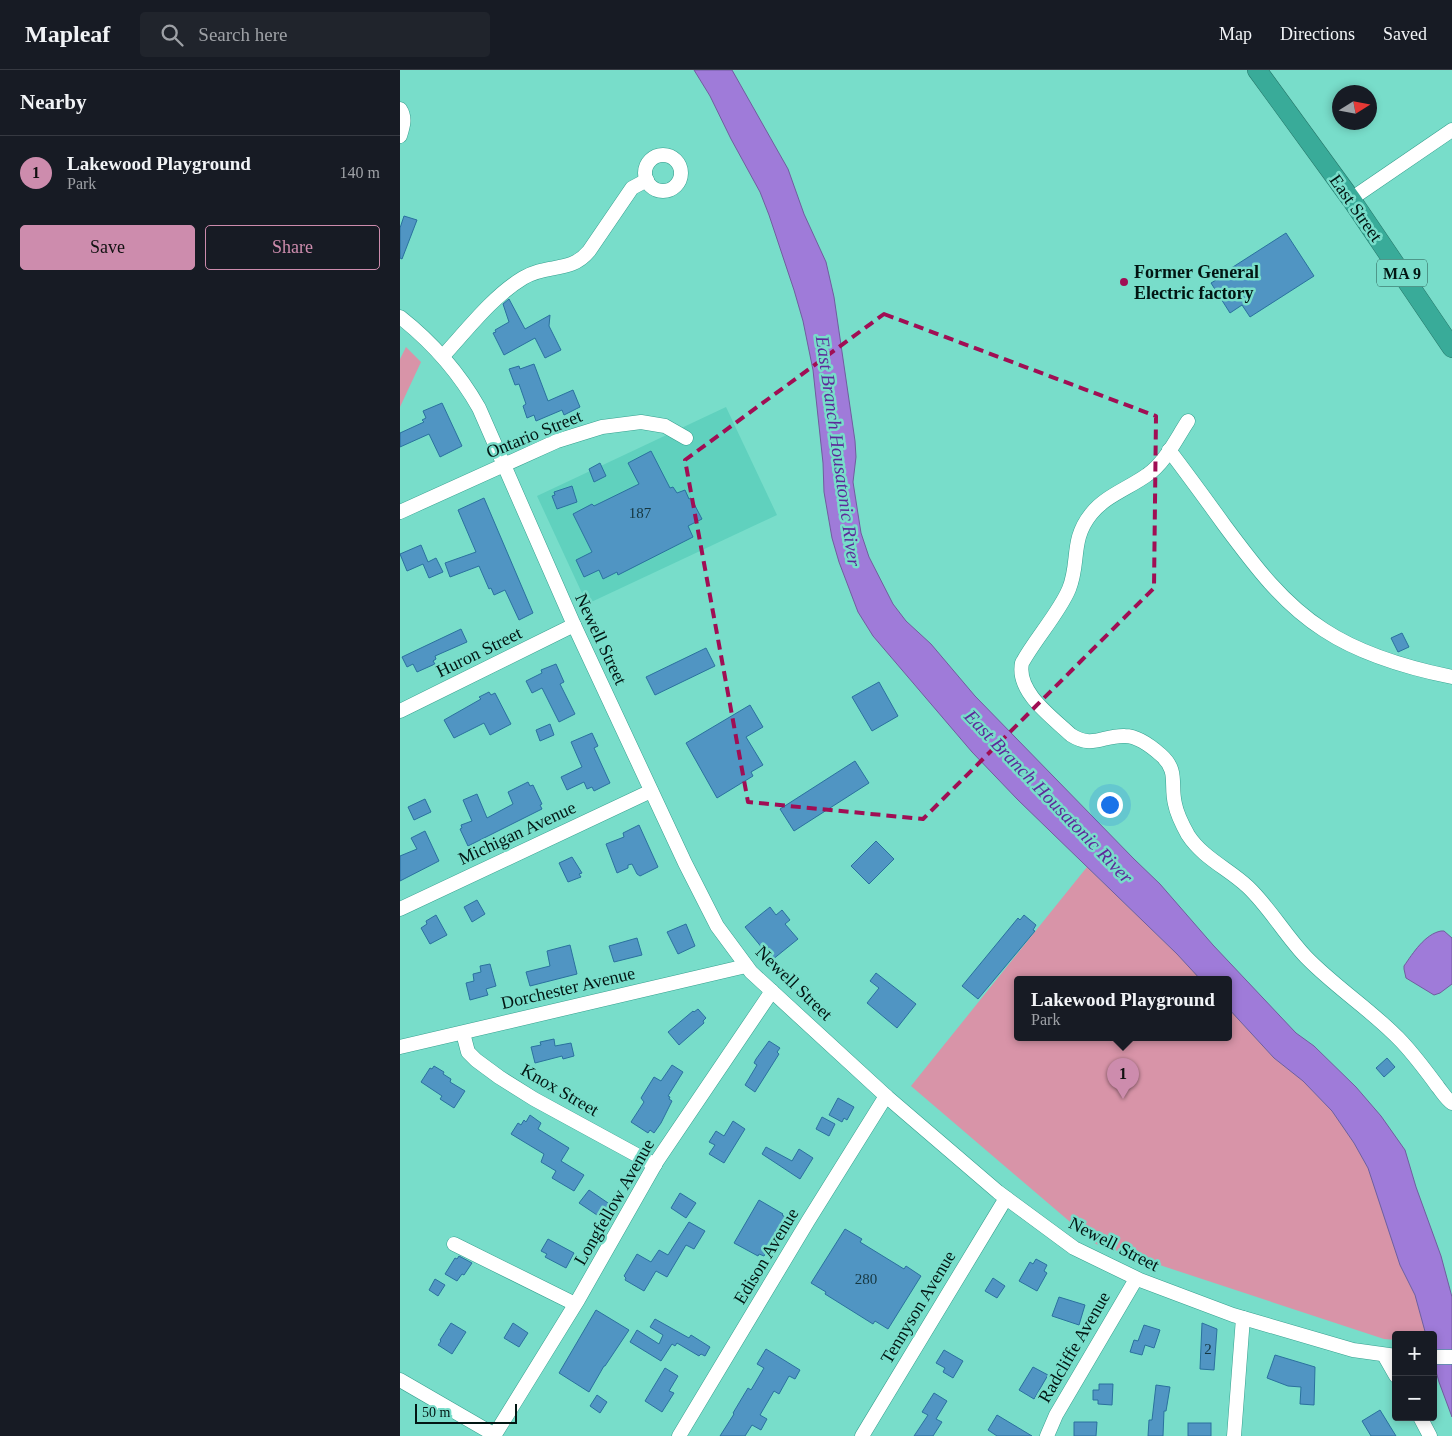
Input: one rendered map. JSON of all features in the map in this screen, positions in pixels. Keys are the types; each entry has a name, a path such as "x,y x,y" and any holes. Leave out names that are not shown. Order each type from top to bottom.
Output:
{"highway":[{"name":"East Street","path":"1257,70 1351,199 1452,348"}],"street":[{"path":"400,109 404,115 404,124 400,136"},
{"path":"1351,199 1452,130"},
{"path":"443,356 495,301 516,282 534,272 570,266 580,260 589,251 632,188 647,180"},
{"name":"Newell Street","path":"400,317 416,329 443,356 466,386 479,408 574,626 651,790 717,926 746,966 886,1096 1006,1198 1065,1243 1109,1267 1136,1279 1243,1318 1348,1349 1390,1356"},
{"path":"1188,421 1156,468 1097,507 1084,524 1076,546 1070,587 1022,663 1020,669 1023,683 1033,698 1078,740 1092,742 1120,736 1133,737 1166,760 1173,771 1174,803 1189,836 1206,854 1256,894 1290,939 1320,971 1404,1044 1452,1103"},
{"name":"Ontario Street","path":"400,512 557,441 602,427 641,422 665,426 686,438"},
{"path":"1169,450 1261,573 1315,624 1333,636 1378,657 1452,677"},
{"name":"Huron Street","path":"400,711 574,626"},
{"name":"Michigan Avenue","path":"400,909 651,790"},
{"name":"Dorchester Avenue","path":"400,1047 746,966"},
{"name":"Longfellow Avenue","path":"494,1436 575,1304 655,1165 772,991"},
{"name":"Knox Street","path":"463,1033 468,1052 500,1077 534,1099 655,1165"},
{"name":"Edison Avenue","path":"679,1436 808,1221 886,1096"},
{"name":"Tennyson Avenue","path":"862,1436 1006,1198"},
{"path":"454,1244 575,1304"},
{"name":"Radcliffe Avenue","path":"1047,1436 1056,1415 1136,1279"},
{"path":"1234,1436 1243,1318"},
{"path":"1437,1357 1452,1357"},
{"path":"400,1380 494,1436"},
{"path":"1422,1421 1430,1436"}],"highlighted area":[{"path":"884,314 1156,416 1154,588 923,819 748,802 685,460"}],"shaded area":[{"path":"406,347 421,362 400,407 400,359"},
{"path":"726,407 777,515 587,604 537,496"},
{"path":"1087,867 1197,976 1014,976 1014,1041 1232,1041 1232,1012 1274,1058 1303,1081 1332,1111 1354,1143 1368,1168 1400,1265 1415,1295 1425,1331 1392,1331 1392,1340 1384,1339 1096,1244 911,1086"}],"water":[{"name":"East Branch Housatonic River","path":"694,70 732,70 788,169 804,214 826,262 834,297 855,441 856,457 853,482 861,533 869,557 893,604 906,621 931,644 975,696 1160,884 1213,945 1296,1033 1314,1046 1356,1087 1381,1116 1405,1150 1441,1256 1452,1297 1452,1417 1437,1375 1437,1331 1425,1331 1415,1295 1400,1265 1368,1168 1354,1143 1332,1111 1303,1081 1274,1058 1232,1012 1232,976 1197,976 1018,800 972,752 873,636 858,612 832,538 824,492 823,463 813,370 803,321 760,192 710,96"},
{"path":"1444,931 1452,938 1452,984 1434,995 1406,978 1404,966 1425,940"}],"building":[{"path":"404,216 417,220 402,259 400,258 400,228"},
{"path":"1286,233 1314,276 1250,317 1242,305 1230,313 1211,283"},
{"path":"509,299 525,329 550,315 549,326 561,350 545,358 535,338 504,355 493,333 509,322 503,304"},
{"path":"534,364 548,401 573,390 580,407 564,415 562,410 536,421 534,415 527,418 523,406 526,404 519,384 515,385 509,369 519,366 520,369"},
{"path":"442,403 462,446 440,457 429,434 400,447 400,433 424,422 422,420 426,418 423,411"},
{"path":"651,451 670,488 673,487 677,493 685,490 702,519 688,526 693,537 618,575 617,572 603,579 599,570 584,577 576,560 592,552 573,514 639,484 628,463"},
{"path":"600,463 606,476 594,482 589,469"},
{"path":"572,486 577,502 557,509 552,496 555,495 554,492"},
{"path":"484,498 533,613 519,620 505,590 494,595 491,588 489,589 479,566 450,577 445,563 476,552 458,510"},
{"path":"421,545 428,562 436,558 443,572 429,578 423,564 407,571 400,554"},
{"path":"461,629 467,642 435,656 436,659 433,661 435,664 417,672 413,664 407,667 402,657"},
{"path":"1402,633 1409,647 1398,652 1391,638"},
{"path":"706,648 715,666 655,695 646,677"},
{"path":"556,664 564,682 560,684 575,714 559,722 542,688 532,693 526,681 542,673 541,670"},
{"path":"879,682 898,716 872,731 852,697"},
{"path":"489,692 491,695 495,693 511,724 490,735 484,723 454,738 444,720 481,699 479,697"},
{"path":"750,705 763,727 746,737 763,765 751,772 753,776 717,798 686,743"},
{"path":"550,724 554,735 540,741 536,730"},
{"path":"592,733 598,746 594,748 610,783 594,791 592,787 587,789 584,782 567,790 561,777 582,767 571,742"},
{"path":"855,761 869,783 794,831 780,809"},
{"path":"528,782 530,786 533,785 542,804 540,805 542,809 468,846 460,829 462,828 461,825 472,821 463,800 477,794 487,818 513,804 508,792"},
{"path":"425,799 431,812 414,820 408,807"},
{"path":"639,825 658,867 640,876 632,864 617,873 606,844 624,837 623,833"},
{"path":"425,831 439,861 400,881 400,856 417,849 411,838"},
{"path":"876,841 894,859 869,884 851,866"},
{"path":"572,857 582,873 579,874 581,877 568,882 559,863"},
{"path":"477,900 485,914 472,922 464,907"},
{"path":"770,907 776,915 782,910 790,920 785,924 798,939 772,960 745,927"},
{"path":"436,915 447,935 430,944 421,928 427,924 426,921"},
{"path":"1024,915 1036,925 1033,930 1035,931 978,999 962,986 1018,918 1020,920"},
{"path":"686,924 695,946 678,954 667,932"},
{"path":"637,938 642,955 614,962 609,946"},
{"path":"570,945 577,974 530,986 526,972 550,966 547,951"},
{"path":"490,964 496,986 486,989 488,995 470,1000 466,983 474,981 473,974 481,972 480,966"},
{"path":"876,973 916,1004 897,1028 867,1003 879,988 870,981"},
{"path":"698,1009 706,1018 703,1021 704,1023 679,1045 668,1032"},
{"path":"554,1039 555,1046 571,1043 574,1056 563,1059 562,1056 535,1063 531,1047 541,1045 540,1042"},
{"path":"769,1041 780,1048 777,1052 779,1054 755,1092 745,1085 757,1065 754,1063 756,1059"},
{"path":"1387,1058 1395,1067 1384,1077 1376,1068"},
{"path":"672,1065 683,1072 668,1096 672,1101 661,1123 654,1133 650,1130 648,1133 631,1122 644,1102 641,1098 654,1077 661,1081"},
{"path":"434,1066 451,1079 450,1082 465,1091 454,1108 440,1099 442,1096 421,1082 430,1068 432,1069"},
{"path":"838,1098 854,1107 847,1120 844,1118 842,1122 829,1115"},
{"path":"530,1115 541,1123 538,1129 569,1148 561,1161 584,1175 574,1191 552,1178 556,1171 541,1162 544,1154 511,1134 518,1123 521,1125 524,1120 526,1122"},
{"path":"822,1117 835,1124 829,1136 816,1129"},
{"path":"733,1121 745,1129 724,1163 709,1154 715,1145 709,1142 716,1131 724,1136"},
{"path":"766,1147 792,1161 799,1149 813,1158 800,1179 762,1154"},
{"path":"589,1190 611,1205 604,1214 600,1211 597,1215 579,1203"},
{"path":"680,1193 696,1203 686,1218 671,1208"},
{"path":"759,1200 787,1218 764,1256 759,1254 758,1256 734,1243"},
{"path":"689,1222 705,1231 694,1249 686,1245 667,1277 656,1271 644,1291 625,1280 624,1276 637,1254 651,1262 659,1250 668,1255"},
{"path":"845,1229 862,1239 860,1242 904,1269 906,1266 921,1276 888,1329 875,1321 873,1324 811,1283"},
{"path":"548,1239 574,1253 566,1268 545,1257 547,1254 541,1251"},
{"path":"459,1256 472,1263 464,1275 462,1274 457,1281 445,1274 455,1258 457,1259"},
{"path":"1036,1259 1047,1265 1044,1271 1047,1273 1037,1291 1019,1281 1030,1262 1033,1264"},
{"path":"993,1278 1005,1286 997,1298 985,1291"},
{"path":"435,1279 445,1285 438,1296 429,1290"},
{"path":"1059,1297 1085,1305 1079,1325 1052,1316"},
{"path":"596,1310 629,1330 589,1392 559,1373"},
{"path":"655,1319 689,1338 691,1335 710,1347 705,1356 701,1354 699,1356 677,1343 675,1346 672,1344 661,1361 630,1342 637,1330 659,1344 663,1335 650,1327"},
{"path":"451,1323 466,1332 452,1354 438,1345"},
{"path":"513,1323 528,1333 519,1347 504,1338"},
{"path":"1202,1323 1217,1329 1214,1370 1200,1369"},
{"path":"1144,1325 1160,1330 1154,1348 1145,1345 1142,1355 1130,1352 1134,1340 1138,1341"},
{"path":"766,1349 800,1370 795,1379 789,1376 779,1394 774,1391 760,1415 767,1419 761,1430 752,1425 745,1436 720,1436 748,1388 751,1390 764,1368 757,1364"},
{"path":"944,1350 963,1361 953,1378 943,1372 945,1368 936,1363"},
{"path":"1275,1355 1315,1367 1314,1405 1300,1404 1301,1387 1288,1386 1267,1378"},
{"path":"1033,1367 1048,1375 1034,1399 1019,1390"},
{"path":"665,1368 678,1376 669,1391 674,1393 662,1412 645,1401"},
{"path":"1099,1384 1113,1384 1112,1405 1098,1404 1098,1400 1093,1400 1093,1390 1099,1390"},
{"path":"1156,1385 1170,1387 1166,1411 1164,1411 1163,1436 1148,1436 1149,1420 1152,1420"},
{"path":"934,1393 947,1401 936,1419 942,1422 933,1436 914,1436 928,1415 922,1412"},
{"path":"597,1395 607,1402 600,1413 590,1406"},
{"path":"1380,1410 1396,1436 1371,1436 1362,1421"},
{"path":"997,1415 1032,1436 997,1436 988,1430"},
{"path":"1074,1422 1097,1422 1096,1436 1074,1436"},
{"path":"1188,1423 1211,1423 1211,1436 1188,1436"}],"place":[{"name":"Former General Electric factory","path":"1124,282"},
{"name":"Lakewood Playground","path":"1123,1099"}]}
